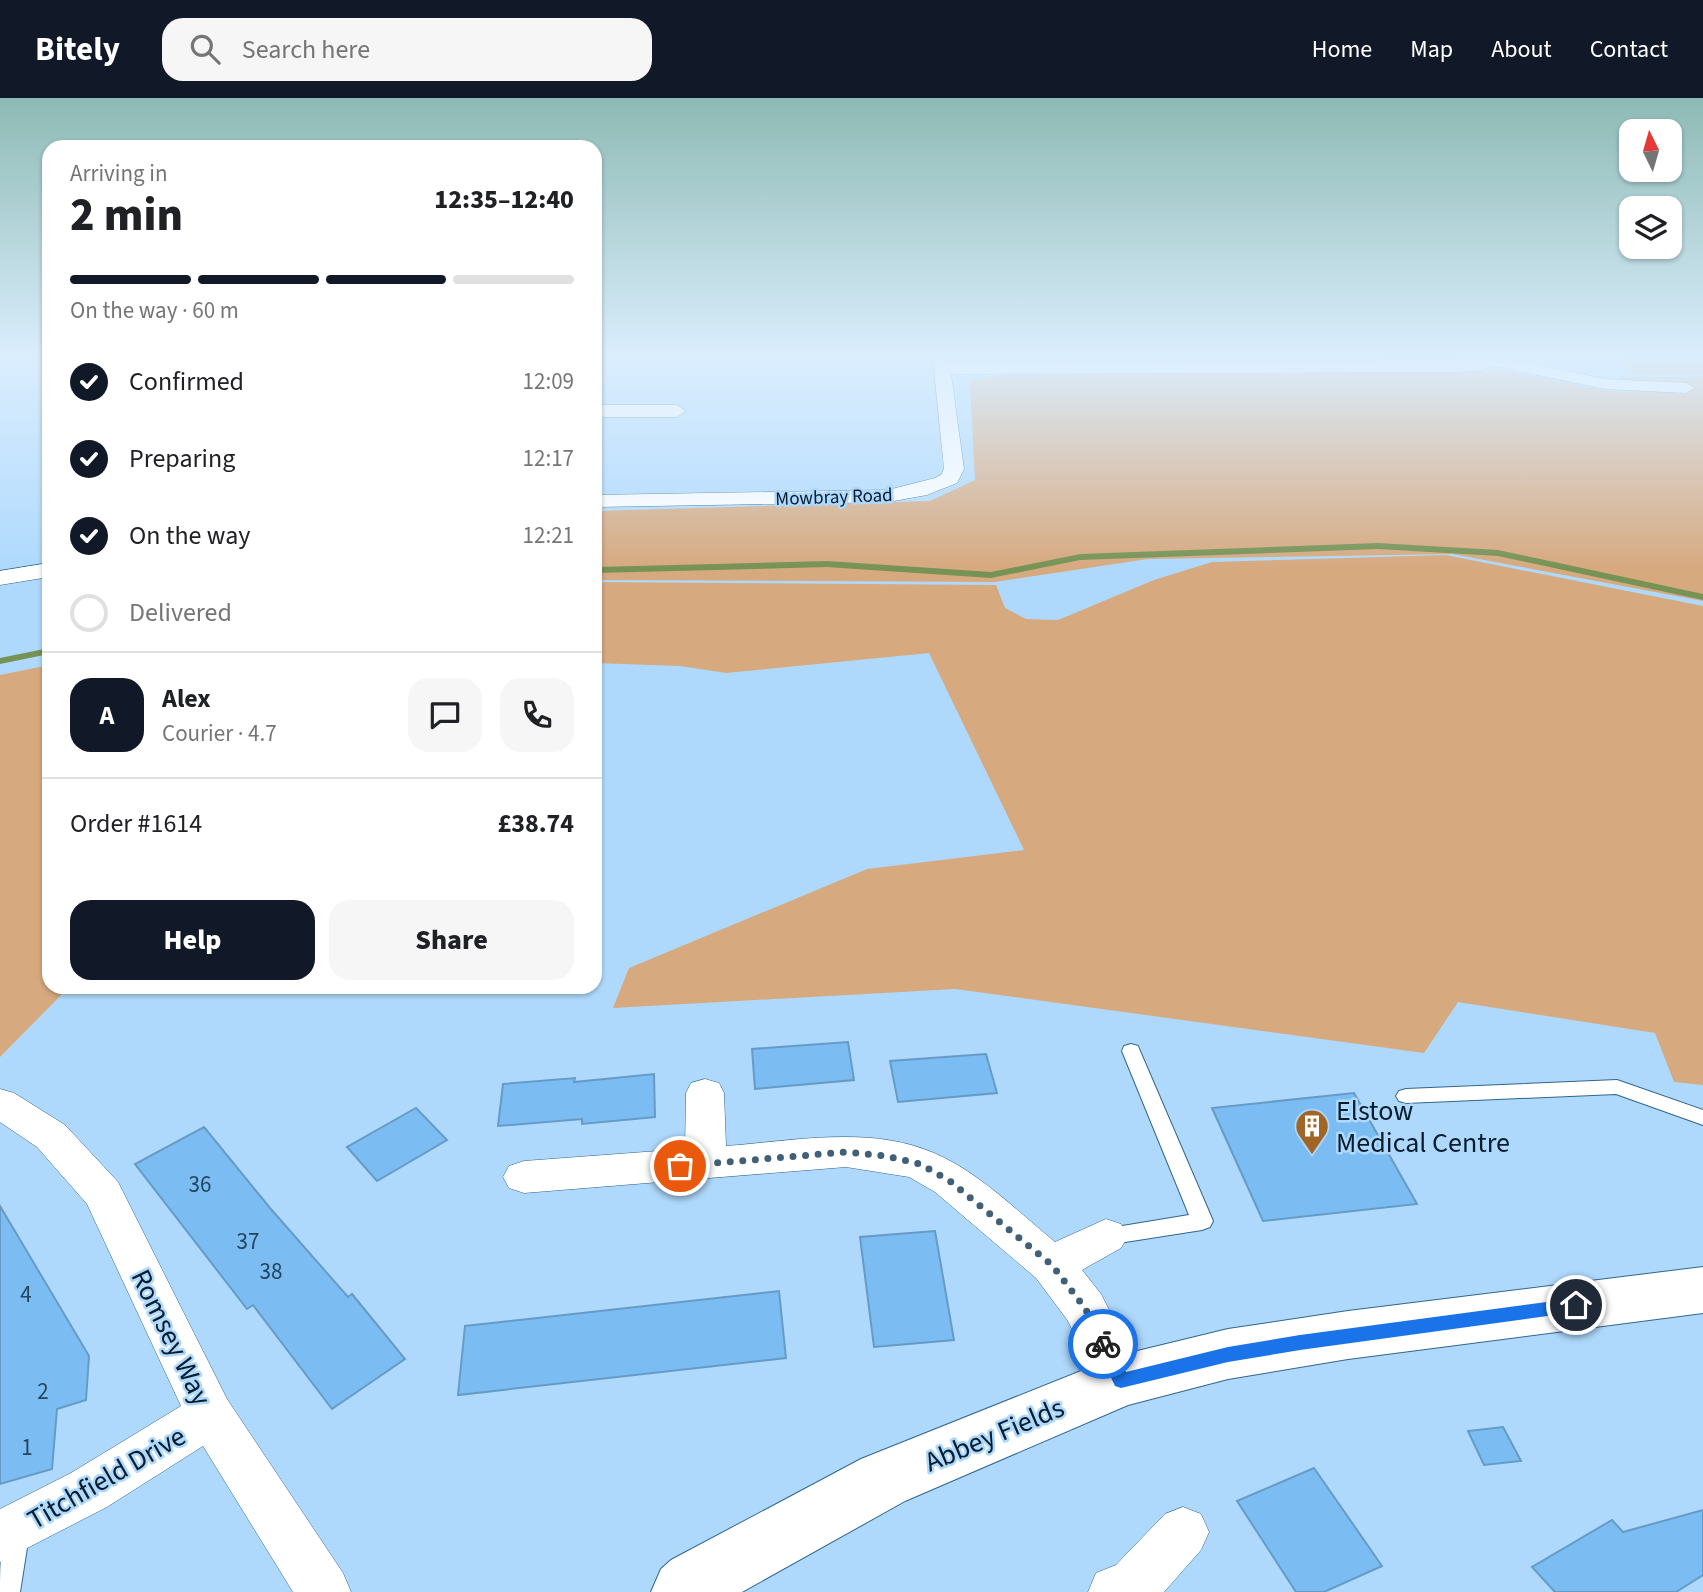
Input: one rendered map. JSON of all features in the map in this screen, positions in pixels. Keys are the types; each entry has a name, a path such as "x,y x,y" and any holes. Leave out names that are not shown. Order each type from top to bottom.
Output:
{"street":[{"name":"Mowbray Road","path":"602,501 888,496 913,493 935,487 950,479 954,469 949,429"},
{"path":"0,578 42,571"},
{"path":"705,1093 706,1164"},
{"name":"Romsey Way","path":"0,1103 51,1136 103,1194 210,1415 324,1592"},
{"path":"524,1177 846,1152 886,1156 920,1164 950,1181 1052,1265 1085,1308 1121,1381"},
{"path":"1052,1265 1106,1236"},
{"name":"Abbey Fields","path":"684,1592 694,1583 883,1480 1121,1381 1228,1354 1348,1335 1703,1290"},
{"name":"Titchfield Drive","path":"8,1532 89,1490 210,1415"},
{"path":"1128,1590 1183,1531"}],"lane":[{"path":"1106,1236 1202,1221 1131,1051"},
{"path":"1406,1096 1617,1087 1703,1118"},
{"path":"6,1592 8,1532"}],"shaded area":[{"path":"972,429 1703,429 1703,601 1452,554 1148,559 995,582 602,580 602,511 930,501 975,480"},
{"path":"1446,555 1703,606 1703,1085 1674,1082 1655,1033 1458,1002 1424,1053 955,989 613,1008 629,968 867,869 1024,850 929,653 726,673 680,666 602,663 602,582 996,585 1005,608 1026,619 1058,620 1154,580 1212,562"},
{"path":"42,666 42,994 62,994 0,1057 0,675"}],"building":[{"path":"848,1042 854,1080 755,1089 752,1049"},
{"path":"986,1054 997,1093 898,1102 890,1061"},
{"path":"654,1074 655,1117 582,1124 582,1119 498,1126 503,1084 575,1078 574,1082"},
{"name":"Elstow Medical Centre","path":"1354,1093 1417,1204 1263,1221 1212,1108"},
{"path":"416,1108 447,1140 377,1181 347,1147"},
{"path":"204,1127 270,1208 348,1297 352,1294 405,1359 332,1409 253,1305 247,1309 135,1164"},
{"path":"0,1206 89,1356 86,1400 57,1409 52,1469 0,1484"},
{"path":"935,1231 954,1340 874,1347 860,1237"},
{"path":"779,1291 786,1358 458,1395 465,1326"},
{"path":"1503,1427 1521,1461 1484,1465 1468,1431"},
{"path":"1314,1468 1382,1566 1324,1592 1296,1592 1237,1501"},
{"path":"1703,1510 1703,1575 1676,1592 1555,1592 1532,1567 1612,1520 1623,1532"}],"waterway":[{"path":"602,570 827,564 991,575 1080,557 1378,546 1498,553 1703,597"},
{"path":"0,661 42,652"}],"way so far":[{"path":"680,1166 846,1152 886,1156 920,1164 950,1181 1052,1265 1085,1308 1103,1344"}],"place":[{"name":"Elstow Medical Centre","path":"1312,1156"}],"route":[{"path":"1103,1344 1121,1381 1228,1354 1576,1305"}]}
